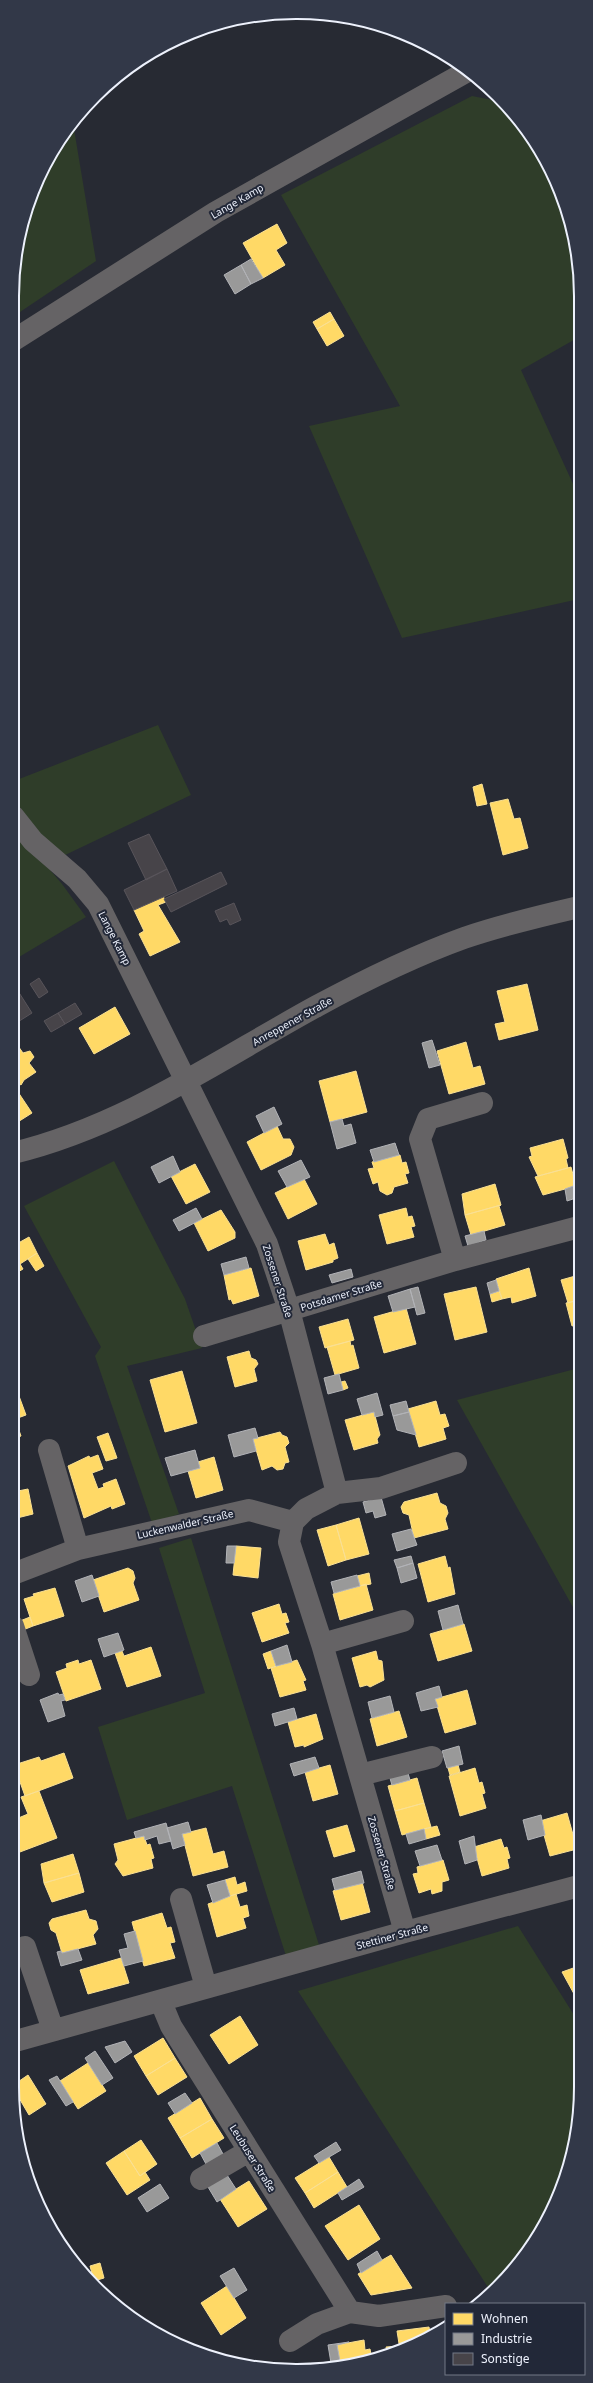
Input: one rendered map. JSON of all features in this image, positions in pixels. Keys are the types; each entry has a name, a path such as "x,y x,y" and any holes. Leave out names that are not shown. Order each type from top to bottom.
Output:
{"street":[{"name":"Lange Kamp","path":"19,337 216,212 462,74"},
{"name":"Lange Kamp","path":"19,823 33,841 77,879 98,904 187,1081"},
{"name":"Anreppener Straße","path":"19,1151 87,1130 130,1112 317,1006 393,967 465,938 574,908"},
{"name":"Zossener Straße","path":"187,1081 267,1244 289,1310 337,1493"},
{"path":"456,1260 420,1139 428,1119 482,1104"},
{"name":"Potsdamer Straße","path":"204,1336 456,1260 574,1228"},
{"path":"49,1450 78,1549"},
{"path":"293,1522 306,1509 337,1493 382,1488 456,1463"},
{"name":"Luckenwalder Straße","path":"19,1572 78,1549 249,1510 293,1522"},
{"name":"Zossener Straße","path":"293,1522 289,1542 322,1644 405,1932"},
{"path":"322,1644 403,1621"},
{"path":"19,1644 29,1675"},
{"path":"360,1775 432,1758"},
{"name":"Stettiner Straße","path":"19,2040 161,2002 206,1987 405,1932 574,1887"},
{"path":"181,1899 206,1987"},
{"path":"25,1947 53,2030"},
{"name":"Leubuser Straße","path":"161,2002 171,2026 350,2312"},
{"path":"201,2179 249,2151"},
{"path":"290,2341 318,2324 350,2312 379,2316 445,2306"}],"green space":[{"path":"472,96 493,100 517,128 537,158 553,190 565,225 572,260 574,340 521,370 574,486 574,600 402,638 309,426 400,406 281,195"},
{"path":"74,130 96,261 19,313 21,260 28,225 40,190 56,158"},
{"path":"158,725 191,795 63,856 37,832 23,814 19,806 19,779"},
{"path":"19,834 62,884 86,917 19,957"},
{"path":"114,1161 185,1299 202,1348 127,1366 179,1514 152,1523 95,1356 101,1347 24,1206"},
{"path":"574,1369 574,1609 457,1400"},
{"path":"191,1538 319,1945 286,1956 232,1786 127,1820 98,1727 205,1693 159,1548"},
{"path":"518,1926 574,2015 574,2086 572,2123 565,2158 559,2176 553,2193 537,2225 517,2255 488,2287 298,1991"}],"building: Wohnen":[{"path":"277,224 287,243 276,250 285,265 263,278 243,243"},
{"path":"330,312 334,319 317,329 313,322"},
{"path":"334,319 344,336 327,346 317,329"},
{"path":"482,784 487,804 477,806 473,787"},
{"path":"508,799 514,819 520,818 528,848 503,855 490,803"},
{"path":"163,896 166,902 158,905 180,942 150,956 139,934 144,931 134,910"},
{"path":"527,984 538,1030 499,1040 495,1024 505,1022 497,991"},
{"path":"115,1007 130,1034 94,1054 79,1028"},
{"path":"466,1042 473,1068 480,1066 485,1084 449,1094 437,1051"},
{"path":"19,1047 23,1053 30,1051 34,1057 29,1063 36,1072 24,1080 21,1085 19,1084"},
{"path":"356,1071 367,1112 330,1122 319,1081"},
{"path":"19,1094 32,1113 19,1121"},
{"path":"277,1126 283,1139 290,1139 294,1147 291,1155 261,1170 247,1142"},
{"path":"563,1139 568,1158 566,1159 568,1168 538,1176 529,1157 532,1156 530,1148"},
{"path":"400,1155 402,1163 406,1162 409,1173 405,1174 408,1183 394,1187 392,1193 387,1195 380,1191 378,1182 373,1184 368,1169 374,1168 372,1162"},
{"path":"195,1164 210,1192 186,1204 171,1176"},
{"path":"571,1167 574,1178 574,1187 543,1195 535,1177"},
{"path":"304,1179 317,1204 288,1219 275,1193"},
{"path":"495,1184 501,1205 465,1215 462,1194"},
{"path":"501,1205 499,1206 505,1225 471,1235 465,1215"},
{"path":"406,1208 408,1217 412,1216 415,1226 411,1227 414,1237 387,1244 379,1215"},
{"path":"221,1210 235,1232 235,1238 208,1251 194,1223"},
{"path":"325,1234 329,1245 334,1243 338,1258 333,1260 333,1262 306,1270 298,1241"},
{"path":"29,1237 37,1253 20,1264 19,1262 19,1243"},
{"path":"37,1253 44,1266 36,1271 28,1259"},
{"path":"19,1262 23,1269 19,1271"},
{"path":"251,1268 259,1296 233,1304 231,1299 229,1300 224,1275"},
{"path":"529,1268 536,1296 512,1303 511,1297 502,1299 496,1279"},
{"path":"574,1276 574,1301 568,1303 561,1280"},
{"path":"476,1287 487,1332 455,1340 444,1294"},
{"path":"499,1291 502,1299 492,1302 490,1294"},
{"path":"574,1301 574,1325 572,1326 566,1303"},
{"path":"406,1308 416,1344 384,1353 374,1317"},
{"path":"348,1319 354,1340 325,1348 319,1327"},
{"path":"350,1341 351,1346 353,1345 359,1368 335,1375 327,1347"},
{"path":"249,1351 251,1358 256,1360 258,1364 254,1369 257,1381 235,1387 227,1357"},
{"path":"182,1371 197,1423 165,1432 150,1380"},
{"path":"345,1381 348,1388 343,1390 341,1382"},
{"path":"19,1396 26,1415 19,1418"},
{"path":"436,1401 440,1415 445,1414 449,1426 443,1428 446,1439 419,1447 408,1409"},
{"path":"374,1412 380,1435 377,1439 378,1443 354,1450 345,1420"},
{"path":"280,1432 282,1435 287,1437 289,1443 285,1447 289,1462 285,1463 283,1469 277,1470 272,1466 262,1470 253,1439"},
{"path":"108,1433 117,1458 106,1461 97,1437"},
{"path":"98,1455 103,1469 92,1473 98,1489 104,1487 103,1484 116,1479 125,1504 112,1509 111,1506 84,1518 68,1466 89,1456 90,1458"},
{"path":"214,1457 223,1490 196,1498 188,1471 200,1468 198,1462"},
{"path":"28,1489 33,1514 19,1518 19,1491"},
{"path":"437,1493 440,1503 446,1506 448,1513 445,1519 448,1529 414,1538 409,1515 403,1513 401,1507 404,1502"},
{"path":"359,1518 369,1554 346,1560 336,1525"},
{"path":"336,1525 346,1560 328,1566 317,1530"},
{"path":"236,1546 261,1548 258,1578 233,1575"},
{"path":"445,1556 448,1568 450,1567 455,1594 428,1602 418,1564"},
{"path":"128,1568 133,1571 135,1578 133,1583 139,1600 104,1612 93,1580"},
{"path":"369,1573 371,1584 360,1586 357,1576"},
{"path":"366,1584 373,1610 340,1620 333,1594"},
{"path":"55,1588 64,1616 33,1626 24,1599 34,1596 33,1594"},
{"path":"279,1604 282,1614 286,1613 289,1622 285,1623 289,1633 262,1642 252,1613"},
{"path":"30,1617 33,1626 23,1630 20,1621"},
{"path":"464,1624 472,1651 438,1661 430,1634"},
{"path":"151,1647 161,1676 127,1687 115,1653 122,1651 124,1656"},
{"path":"271,1651 276,1666 268,1669 263,1654"},
{"path":"376,1651 378,1660 382,1661 384,1680 370,1687 367,1685 360,1687 352,1658"},
{"path":"78,1660 79,1664 91,1660 101,1689 66,1701 56,1672 67,1668 66,1664"},
{"path":"297,1660 306,1680 303,1681 306,1690 280,1697 271,1668"},
{"path":"467,1690 476,1724 445,1733 435,1699"},
{"path":"399,1711 407,1737 377,1746 370,1719"},
{"path":"316,1714 323,1739 304,1747 304,1745 295,1747 288,1722"},
{"path":"64,1753 73,1778 25,1796 19,1779 19,1763 39,1757 41,1761"},
{"path":"330,1765 338,1794 313,1801 305,1772"},
{"path":"458,1765 460,1772 450,1775 448,1768"},
{"path":"475,1768 479,1783 482,1782 485,1793 482,1794 486,1808 460,1816 449,1776"},
{"path":"417,1778 424,1803 395,1811 388,1786"},
{"path":"39,1791 57,1838 19,1852 19,1818 28,1814 21,1797"},
{"path":"424,1803 431,1827 402,1835 395,1811"},
{"path":"567,1813 574,1838 574,1850 550,1856 540,1821"},
{"path":"347,1825 355,1851 334,1857 326,1831"},
{"path":"437,1826 440,1835 426,1839 424,1829"},
{"path":"206,1828 213,1854 224,1851 228,1867 193,1876 182,1834"},
{"path":"144,1836 147,1845 150,1844 154,1858 151,1859 153,1868 123,1876 115,1864 118,1860 114,1844"},
{"path":"501,1839 504,1848 507,1847 510,1858 507,1859 509,1868 482,1876 474,1847"},
{"path":"73,1854 79,1873 44,1883 41,1864"},
{"path":"443,1860 449,1880 442,1882 442,1891 432,1894 431,1889 419,1893 413,1874 418,1873 417,1867"},
{"path":"79,1873 84,1892 52,1902 44,1883"},
{"path":"235,1877 237,1885 245,1882 247,1891 230,1896 225,1880"},
{"path":"362,1882 370,1912 341,1920 333,1891"},
{"path":"236,1894 240,1907 247,1905 249,1916 243,1918 246,1928 217,1937 208,1904"},
{"path":"86,1910 89,1919 96,1921 98,1929 93,1935 96,1944 62,1953 56,1933 51,1930 49,1923 52,1919"},
{"path":"162,1913 167,1928 171,1927 175,1942 170,1943 175,1958 144,1966 132,1922"},
{"path":"121,1958 129,1983 88,1994 80,1970"},
{"path":"574,1968 574,1994 562,1972"},
{"path":"240,2016 258,2045 229,2064 210,2035"},
{"path":"163,2038 175,2058 146,2076 134,2056"},
{"path":"175,2058 187,2077 158,2095 146,2076"},
{"path":"88,2063 106,2091 78,2109 60,2081"},
{"path":"28,2075 46,2104 29,2115 20,2099 19,2081"},
{"path":"200,2098 212,2119 180,2138 168,2118"},
{"path":"212,2119 224,2138 192,2158 180,2138"},
{"path":"141,2140 157,2164 140,2176 124,2151"},
{"path":"124,2151 140,2176 145,2172 150,2180 127,2195 106,2163"},
{"path":"329,2157 338,2172 305,2193 295,2178"},
{"path":"338,2172 347,2187 314,2208 305,2193"},
{"path":"249,2181 267,2209 238,2227 220,2199"},
{"path":"359,2205 380,2239 348,2260 325,2226"},
{"path":"391,2255 412,2288 371,2295 358,2274"},
{"path":"100,2263 104,2278 97,2280 92,2274 90,2266"},
{"path":"227,2286 246,2318 221,2335 201,2303"},
{"path":"429,2327 429,2330 399,2344 397,2331"},
{"path":"364,2340 365,2350 370,2349 371,2354 340,2361 337,2345"}],"building: Industrie":[{"path":"251,259 263,278 251,284 241,265"},
{"path":"241,265 251,284 235,294 224,275"},
{"path":"432,1040 440,1065 429,1068 422,1043"},
{"path":"274,1107 282,1124 264,1133 256,1116"},
{"path":"342,1119 344,1126 351,1124 356,1143 337,1149 330,1122"},
{"path":"395,1143 399,1155 374,1162 370,1150"},
{"path":"173,1156 180,1172 159,1183 151,1167"},
{"path":"301,1160 310,1177 287,1187 278,1171"},
{"path":"574,1186 574,1199 567,1201 565,1189"},
{"path":"196,1208 202,1219 179,1231 173,1220"},
{"path":"484,1231 486,1240 468,1246 465,1236"},
{"path":"246,1257 249,1268 224,1275 221,1264"},
{"path":"351,1269 353,1277 332,1283 329,1275"},
{"path":"496,1280 499,1291 490,1294 487,1283"},
{"path":"418,1287 425,1313 417,1315 410,1289"},
{"path":"410,1289 415,1307 393,1312 388,1296"},
{"path":"339,1374 343,1390 328,1394 324,1378"},
{"path":"377,1393 383,1415 375,1417 374,1412 362,1415 357,1399"},
{"path":"406,1401 409,1412 393,1416 390,1405"},
{"path":"409,1412 416,1435 397,1430 393,1416"},
{"path":"255,1428 258,1438 253,1439 256,1451 234,1457 228,1435"},
{"path":"195,1450 200,1468 171,1476 165,1458"},
{"path":"381,1497 386,1515 375,1518 373,1511 366,1513 363,1502"},
{"path":"411,1529 417,1545 397,1551 392,1534"},
{"path":"227,1546 236,1546 234,1563 226,1563"},
{"path":"411,1556 413,1563 397,1568 394,1560"},
{"path":"413,1563 417,1578 401,1583 397,1568"},
{"path":"92,1575 99,1596 82,1602 75,1581"},
{"path":"357,1575 360,1586 334,1593 331,1582"},
{"path":"458,1605 463,1624 443,1630 438,1611"},
{"path":"118,1633 124,1650 104,1657 98,1639"},
{"path":"287,1645 292,1662 276,1666 271,1651"},
{"path":"439,1686 442,1697 435,1699 438,1707 421,1711 416,1693"},
{"path":"58,1693 59,1695 63,1694 65,1700 61,1701 65,1716 48,1722 40,1700"},
{"path":"390,1696 394,1712 372,1718 368,1702"},
{"path":"294,1708 297,1719 275,1726 272,1714"},
{"path":"459,1746 463,1764 447,1768 442,1751"},
{"path":"315,1757 319,1768 294,1776 290,1764"},
{"path":"407,1770 410,1780 392,1785 389,1775"},
{"path":"541,1815 545,1835 528,1840 523,1820"},
{"path":"188,1822 191,1832 182,1834 185,1845 173,1849 167,1828"},
{"path":"166,1823 171,1841 159,1844 157,1836 145,1840 144,1836 136,1838 134,1832"},
{"path":"424,1829 426,1839 409,1844 406,1834"},
{"path":"474,1836 477,1860 465,1864 459,1841"},
{"path":"437,1845 442,1860 420,1866 415,1851"},
{"path":"361,1871 364,1883 335,1890 332,1879"},
{"path":"225,1880 230,1896 213,1903 207,1885"},
{"path":"135,1931 143,1961 124,1966 119,1950 128,1948 124,1934"},
{"path":"78,1949 82,1960 61,1966 57,1952 61,1951 62,1953"},
{"path":"125,2041 132,2052 115,2063 105,2047"},
{"path":"95,2051 113,2078 102,2085 85,2058"},
{"path":"57,2076 73,2102 66,2106 49,2080"},
{"path":"185,2093 192,2103 175,2114 168,2103"},
{"path":"336,2142 341,2150 319,2163 314,2156"},
{"path":"217,2143 223,2154 206,2164 200,2153"},
{"path":"227,2175 236,2189 217,2202 208,2187"},
{"path":"359,2179 364,2187 342,2200 338,2193"},
{"path":"160,2184 169,2198 147,2212 138,2198"},
{"path":"377,2251 382,2260 361,2273 357,2264"},
{"path":"234,2268 247,2290 234,2298 220,2276"},
{"path":"349,2342 337,2345 340,2361 333,2362 331,2362 328,2345"}],"building: Sonstige":[{"path":"149,834 167,869 146,880 128,843"},
{"path":"167,869 177,891 134,910 124,890"},
{"path":"221,872 227,884 171,912 164,899"},
{"path":"234,903 241,920 230,925 227,919 220,922 215,911"},
{"path":"39,978 48,992 39,998 30,984"},
{"path":"19,993 32,1013 19,1021"},
{"path":"75,1003 82,1014 65,1024 58,1013"},
{"path":"58,1013 65,1024 51,1032 44,1021"}]}
